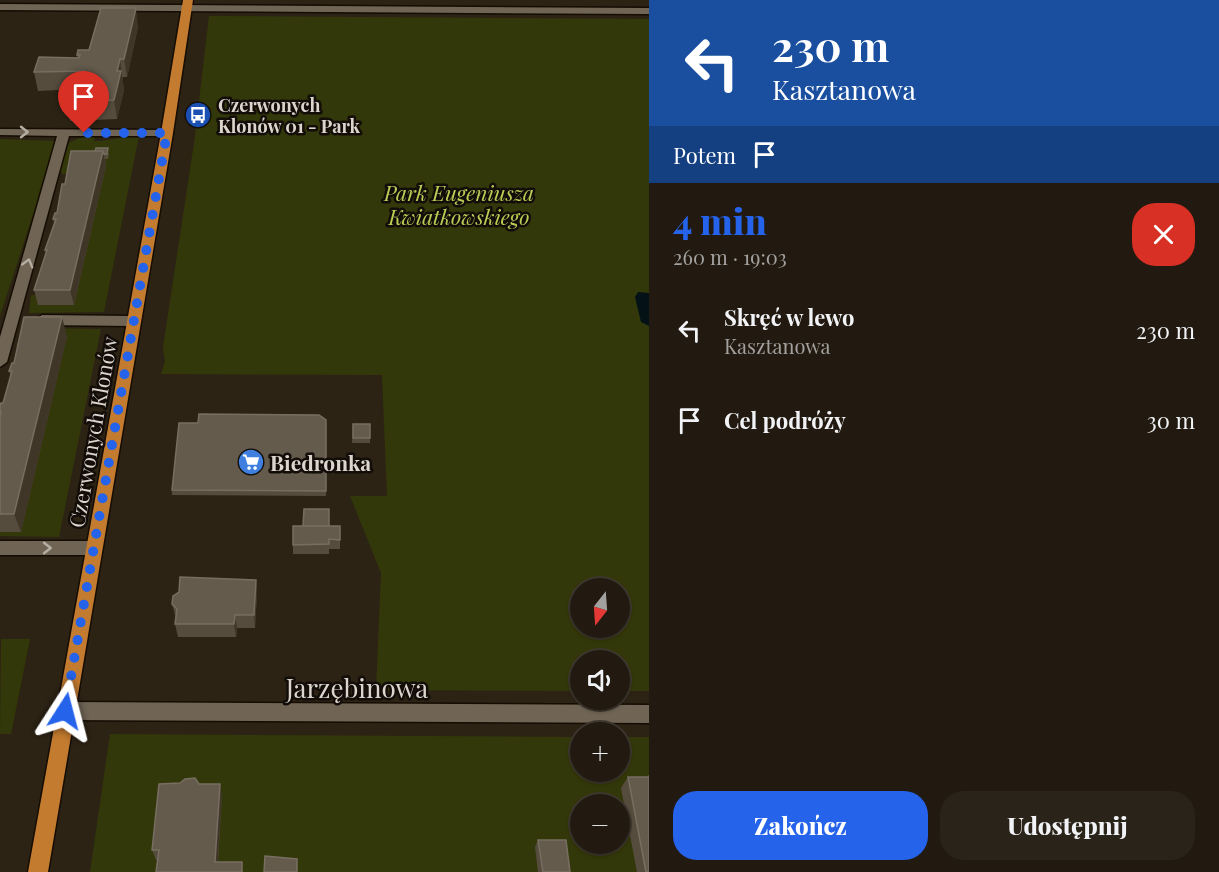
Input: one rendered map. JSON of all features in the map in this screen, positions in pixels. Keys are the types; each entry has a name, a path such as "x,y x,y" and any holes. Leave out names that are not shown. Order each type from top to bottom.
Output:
{"main road":[{"name":"Czerwonych Klonów","path":"38,872 132,321 167,133 187,4"}],"street":[{"path":"0,7 187,4 649,11"},
{"path":"0,132 167,133"},
{"path":"0,362 64,132"},
{"path":"13,319 132,321"},
{"path":"0,548 94,548"},
{"name":"Jarzębinowa","path":"65,711 649,714"}],"green space":[{"name":"Park Eugeniusza Kwiatkowskiego","path":"209,16 649,19 649,691 630,691 630,650 570,650 570,691 376,690 381,573 350,496 387,496 382,375 161,374 165,361 163,347 194,143"},
{"path":"95,135 94,141 139,136 104,312 29,313 31,295 41,295 39,305 74,304 73,174 62,174 60,167 68,143 84,136"},
{"path":"0,139 57,141 0,316"},
{"path":"32,328 101,329 59,537 0,536 0,532 21,531 67,336 27,346 16,346 21,333"},
{"path":"1,639 30,639 11,734 0,734"},
{"path":"110,734 570,737 570,782 630,782 630,737 649,737 649,872 90,872"}],"shaded area":[{"path":"638,292 649,293 649,326 641,322 635,297"}],"building":[{"path":"101,8 136,8 124,59 120,59 117,71 121,71 114,100 67,103 69,95 77,95 84,71 34,72 39,57 79,58 78,50 89,50"},
{"path":"96,148 108,148 107,154 103,151 95,151"},
{"path":"71,151 103,151 70,290 34,290 56,219 53,219 57,213 62,184 65,184"},
{"path":"24,317 62,317 14,514 0,514 0,405 3,403 12,371 9,371 14,363"},
{"name":"Biedronka","path":"199,414 319,415 326,420 326,491 172,490 179,423 198,423"},
{"path":"353,424 370,424 370,438 353,438"},
{"path":"304,509 329,509 329,526 303,526"},
{"path":"293,526 340,526 340,540 329,539 329,544 293,545"},
{"path":"180,577 256,580 254,615 235,615 234,624 175,624 177,609 172,604 173,596 179,592"},
{"path":"630,777 648,777 649,872 646,872 629,782"},
{"path":"195,778 199,784 220,784 215,862 242,862 242,872 156,872 159,850 152,850 159,784 180,783 185,779"},
{"path":"538,840 566,840 570,872 543,872"},
{"path":"265,856 297,859 297,872 264,872"}],"place":[{"name":"Czerwonych Klonów 01 - Park","path":"198,115"},
{"name":"Biedronka","path":"251,462"}],"route":[{"path":"65,711 167,133 84,133"}]}
